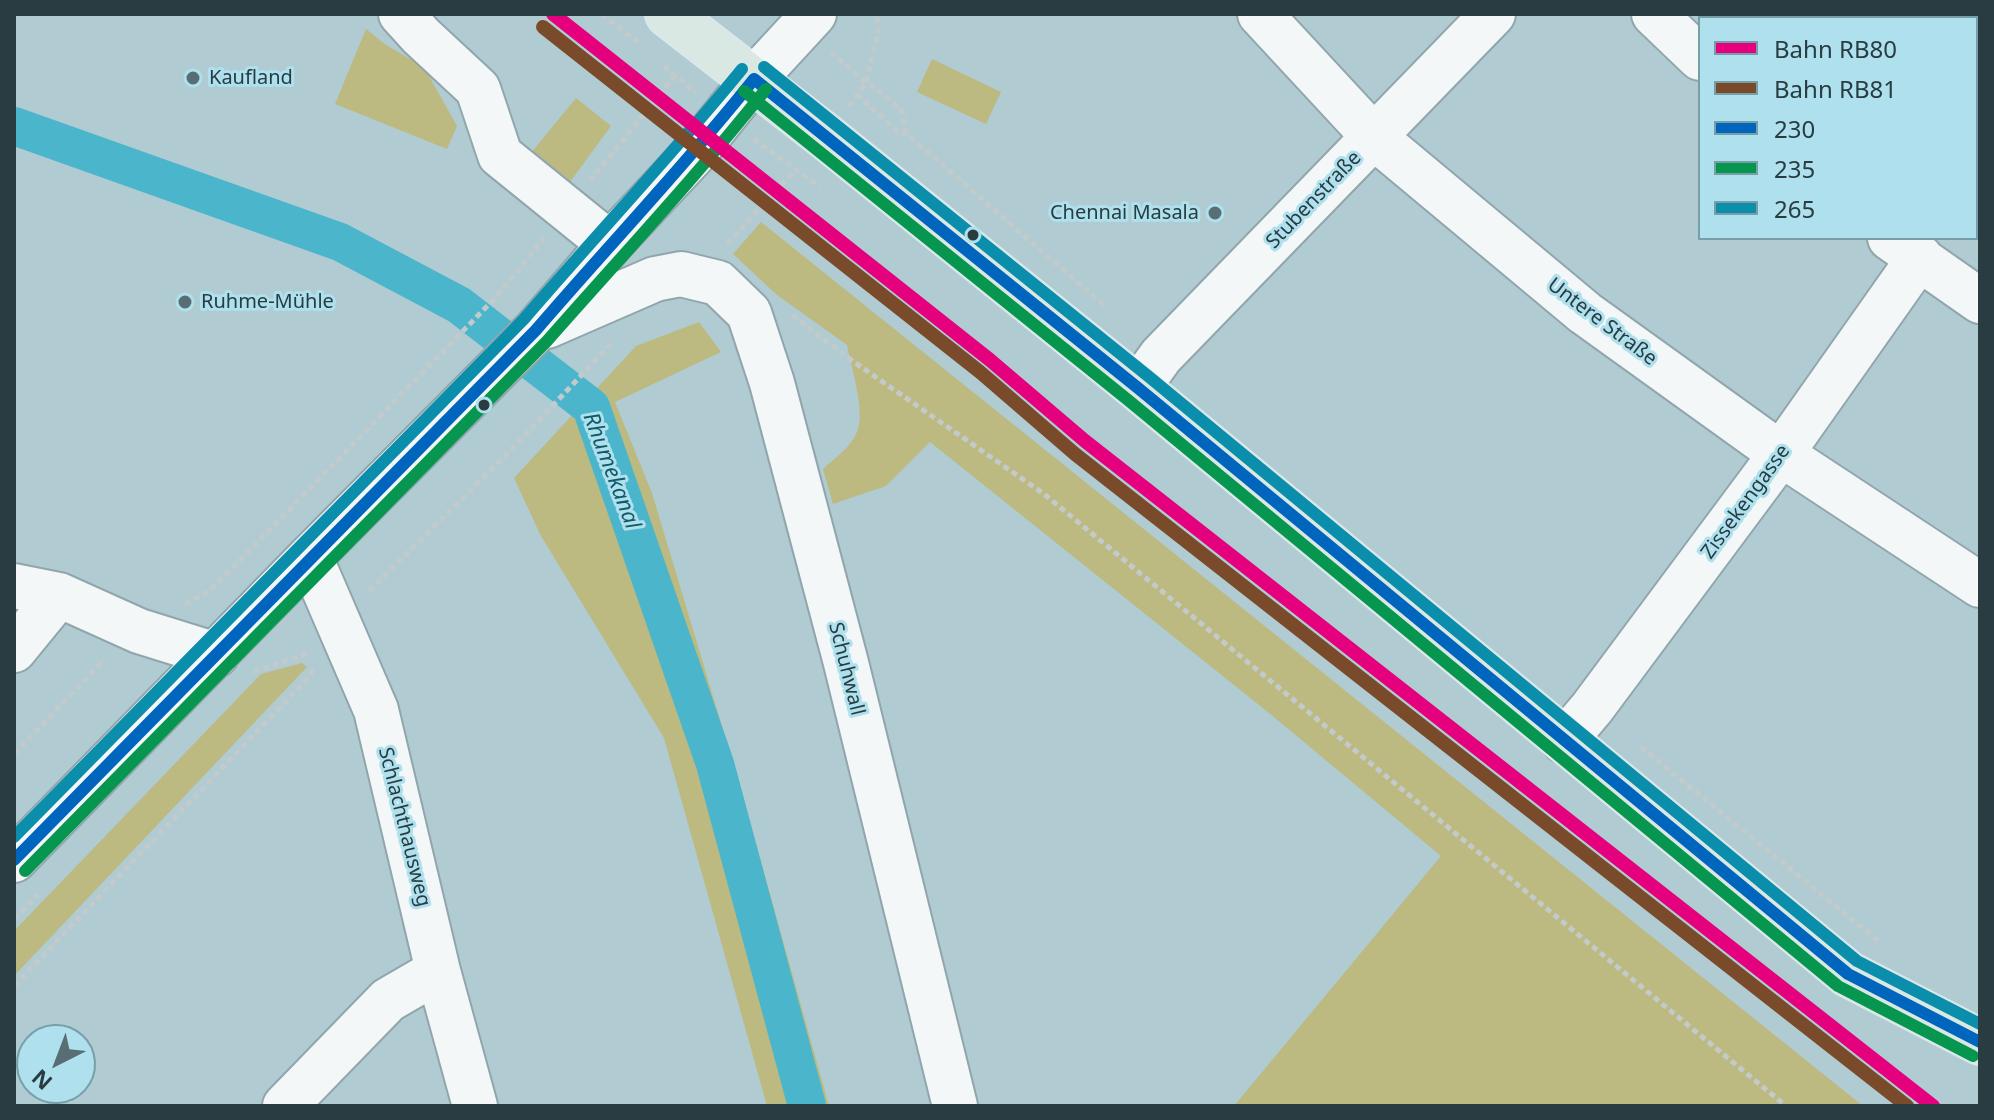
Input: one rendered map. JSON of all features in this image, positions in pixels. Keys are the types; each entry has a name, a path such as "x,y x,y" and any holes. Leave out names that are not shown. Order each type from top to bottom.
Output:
{"main road":[{"path":"668,14 754,79 1138,388 1848,974 1980,1042"}],"street":[{"path":"401,14 478,89 500,155 610,244"},
{"path":"14,860 536,330 814,14"},
{"name":"Untere Straße","path":"1260,14 1374,137 1585,313 1781,454 1980,585"},
{"name":"Stubenstraße","path":"1138,388 1161,356 1493,14"},
{"path":"1654,14 1698,56"},
{"path":"1905,248 1980,301"},
{"name":"Zissekengasse","path":"1564,741 1592,708 1781,454 1905,248"},
{"name":"Schuhwall","path":"536,330 655,279 681,274 718,283 749,313 772,383 846,663 955,1106"},
{"name":"Schlachthausweg","path":"310,557 326,636 376,710 438,971 475,1106"},
{"path":"14,586 59,595 139,631 216,655"},
{"path":"14,650 59,595"},
{"path":"285,1106 388,1000 438,971"}],"path":[{"path":"877,14 878,33 866,83 901,109 907,134"},
{"path":"857,94 899,133 907,134 1107,307"},
{"path":"722,251 794,170"},
{"path":"14,754 97,665 139,631 211,590 498,295"},
{"path":"791,314 847,357 1044,494 1786,1106"},
{"path":"14,986 311,675 326,636 583,373"},
{"path":"1640,746 1891,951"}],"shaded area":[{"path":"366,29 386,45 424,67 457,126 447,149 335,104"},
{"path":"932,59 1001,92 986,124 917,92"},
{"path":"576,98 611,126 567,186 531,153"},
{"path":"761,222 1863,1106 1234,1106 1441,856 1269,713 930,442 886,486 833,504 823,469 851,443 857,432 860,413 847,345 777,295 733,254"},
{"path":"699,322 721,352 615,402 652,493 740,786 829,1106 767,1106 664,738 541,536 514,478 636,346"},
{"path":"302,663 307,667 14,976 14,931 261,674"}],"waterway":[{"name":"Rhumekanal","path":"14,126 340,242 459,305 591,407 715,764 807,1106"}],"rail line":[{"name":"RB80","path":"553,14 990,360 1085,441 1933,1106"},
{"name":"RB81","path":"543,27 980,372 1075,454 1907,1106"}],"transit line":[{"name":"265","path":"764,67 1148,376 1857,961 1980,1024"},
{"name":"265","path":"14,837 524,319 742,69"},
{"name":"230","path":"754,79 1138,388 1848,974 1980,1042"},
{"name":"230","path":"14,860 536,330 754,79"},
{"name":"235","path":"25,871 547,341 686,185 766,89"},
{"name":"235","path":"744,91 1128,400 1838,986 1973,1056"}],"place":[{"name":"Kaufland","path":"193,78"},
{"name":"Chennai Masala","path":"1215,213"},
{"name":"Ruhme-Mühle","path":"185,302"}]}
